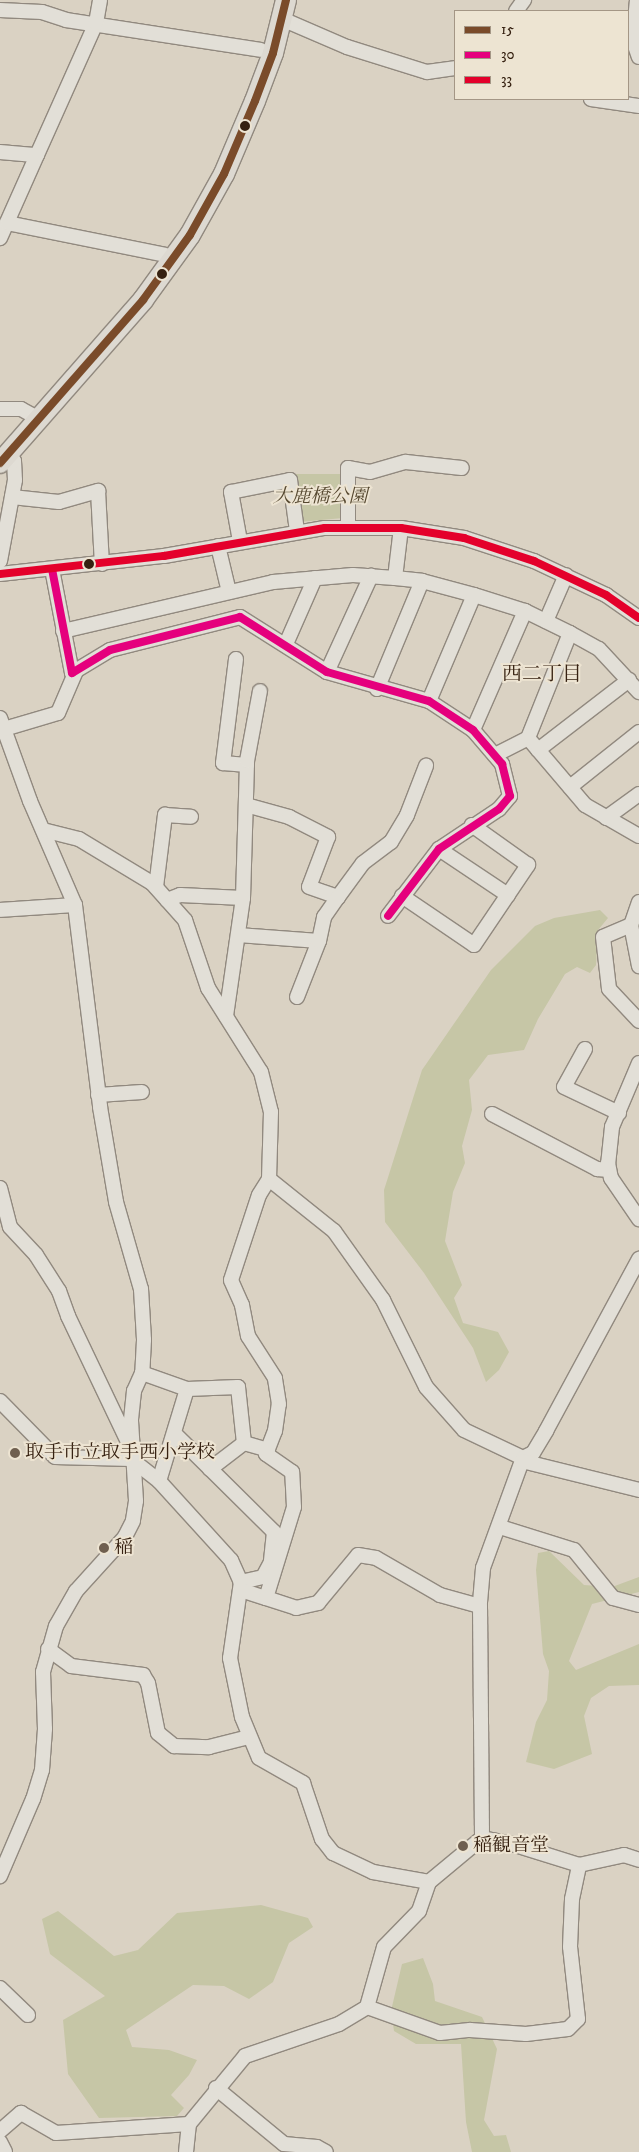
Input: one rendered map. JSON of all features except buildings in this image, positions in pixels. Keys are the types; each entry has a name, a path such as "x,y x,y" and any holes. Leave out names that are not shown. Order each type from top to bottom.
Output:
{"highway":[{"path":"3,453 32,415 165,255 212,166 261,50 273,0"},
{"path":"32,415 143,300 190,234 240,138 273,53 284,9"}],"street":[{"path":"0,238 96,23 100,0"},
{"path":"637,0 638,14 633,40 639,57"},
{"path":"284,9 347,47 427,72 454,68"},
{"path":"0,10 35,11 66,20 96,23 261,50"},
{"path":"601,100 639,104"},
{"path":"0,152 37,155"},
{"path":"7,223 165,255"},
{"path":"0,409 10,407 32,415"},
{"path":"0,561 15,471 3,453"},
{"path":"348,526 348,468 370,472 406,462 462,468"},
{"path":"240,541 231,492 290,480 297,531"},
{"path":"12,497 59,502 98,491 102,564"},
{"path":"0,574 102,564 218,546 297,531 348,526 401,528 488,545 566,574 606,595 639,618"},
{"path":"395,578 401,528"},
{"path":"218,546 229,592"},
{"path":"52,569 72,673 110,650 240,617 286,644 327,672 377,689 428,701 472,730 502,764 510,796 499,809 472,824 439,849 388,916"},
{"path":"546,621 566,574"},
{"path":"327,672 371,576"},
{"path":"63,631 273,582 371,576 395,578 422,581 525,611 599,649 639,692"},
{"path":"286,644 316,578"},
{"path":"377,689 422,581"},
{"path":"428,701 474,595"},
{"path":"472,730 525,611"},
{"path":"495,755 528,738 570,633"},
{"path":"236,659 223,763 247,765"},
{"path":"0,1876 33,1799 42,1770 45,1729 43,1672 48,1649 76,1591 125,1537 133,1521 136,1501 131,1453 134,1391 142,1373 144,1340 140,1289 116,1202 98,1095 75,905 43,830 2,724 58,713 76,671"},
{"path":"538,750 628,680"},
{"path":"226,1016 243,898 247,765 260,690"},
{"path":"570,787 639,732"},
{"path":"528,738 585,805 639,836"},
{"path":"297,997 319,940 324,917 363,863 391,842 407,815 426,766"},
{"path":"606,818 639,794"},
{"path":"246,805 289,817 328,837 309,888 338,897"},
{"path":"156,887 165,815 191,817"},
{"path":"402,896 474,945 528,865 472,824"},
{"path":"43,830 79,839 156,887 185,920 208,988 261,1072 271,1112 269,1179 259,1195 231,1280 242,1305 248,1336 275,1378 279,1404 275,1432 266,1454 292,1472 294,1507 266,1598"},
{"path":"439,849 508,895"},
{"path":"167,900 180,895 243,898"},
{"path":"639,902 632,925 639,966"},
{"path":"0,910 75,905"},
{"path":"632,925 603,937 608,989 639,1021"},
{"path":"238,935 319,940"},
{"path":"585,1049 564,1087 619,1113"},
{"path":"639,1063 612,1127 610,1170 611,1178 639,1219"},
{"path":"98,1095 142,1092"},
{"path":"492,1114 597,1169 610,1170"},
{"path":"269,1179 334,1231 383,1300 426,1387 464,1430 522,1460 639,1490"},
{"path":"0,1188 10,1227 36,1255 60,1291 68,1316 131,1453 159,1480 231,1560 241,1586 230,1658 235,1694 249,1736 264,1762 303,1783 322,1839 333,1853 373,1872 430,1882"},
{"path":"482,1838 480,1606 483,1568 500,1527 522,1460 533,1453 546,1431 639,1259"},
{"path":"142,1373 187,1389 238,1387 244,1443"},
{"path":"159,1480 175,1434 187,1389"},
{"path":"0,1401 55,1457 131,1453"},
{"path":"175,1434 274,1532 271,1562 263,1577 241,1586"},
{"path":"244,1443 268,1450"},
{"path":"210,1469 244,1443"},
{"path":"500,1527 574,1550 612,1598 639,1604"},
{"path":"241,1586 266,1598 296,1608 318,1604 358,1555 376,1558 440,1595 480,1606"},
{"path":"48,1649 71,1666 143,1675 158,1733 174,1746 209,1747 249,1736"},
{"path":"482,1838 512,1844 579,1865 624,1855 639,1860"},
{"path":"186,2152 189,2124 216,2088 245,2056 340,2024 367,2007 384,1947 419,1911 430,1882 482,1838"},
{"path":"367,2007 440,2033 470,2030 526,2034 568,2029 578,2019 570,1947 572,1899 579,1865"},
{"path":"0,1988 28,2015"},
{"path":"216,2088 284,2144 317,2147 326,2152"},
{"path":"0,2131 21,2113 56,2133 189,2124"},
{"path":"0,2142 5,2152"}],"green space":[{"name":"大鹿橋公園","path":"292,474 343,474 343,518 299,522"},
{"path":"600,910 608,918 598,930 596,965 590,973 577,967 565,974 538,1019 524,1050 488,1055 469,1080 472,1110 462,1146 465,1163 453,1192 445,1241 462,1285 454,1298 463,1323 498,1332 509,1352 499,1370 486,1382 473,1348 424,1273 385,1222 384,1190 422,1070 491,970 535,926 554,918"},
{"path":"549,1551 584,1585 612,1587 639,1577 639,1592 592,1604 569,1661 576,1670 639,1644 639,1685 609,1686 591,1698 584,1716 592,1754 554,1769 526,1762 536,1722 547,1700 549,1671 543,1654 536,1570 538,1553"},
{"path":"261,1905 308,1918 313,1927 289,1943 273,1982 249,1999 224,1986 193,1985 126,2030 132,2047 169,2050 197,2060 189,2075 171,2095 184,2108 177,2116 99,2118 68,2074 63,2020 105,1996 50,1954 42,1919 58,1911 114,1956 138,1950 177,1913"},
{"path":"423,1958 433,1984 435,2001 482,2017 497,2049 484,2120 494,2136 506,2135 511,2152 472,2152 466,2122 461,2044 416,2044 394,2031 391,2011 402,1964"}],"transit line":[{"name":"15","path":"0,463 143,300 190,235 224,174 255,101 273,53 286,0"},
{"name":"33","path":"0,574 164,556 325,528 401,528 464,538 534,561 606,595 639,618"},
{"name":"30","path":"52,569 72,673 110,650 240,617 327,672 429,701 473,730 502,764 510,796 499,809 439,849 388,916"}],"place":[{"name":"取手市立取手西小学校","path":"15,1453"},
{"name":"稲","path":"104,1548"},
{"name":"稲観音堂","path":"463,1846"}],"district":[{"name":"西二丁目","path":"542,674"}]}
